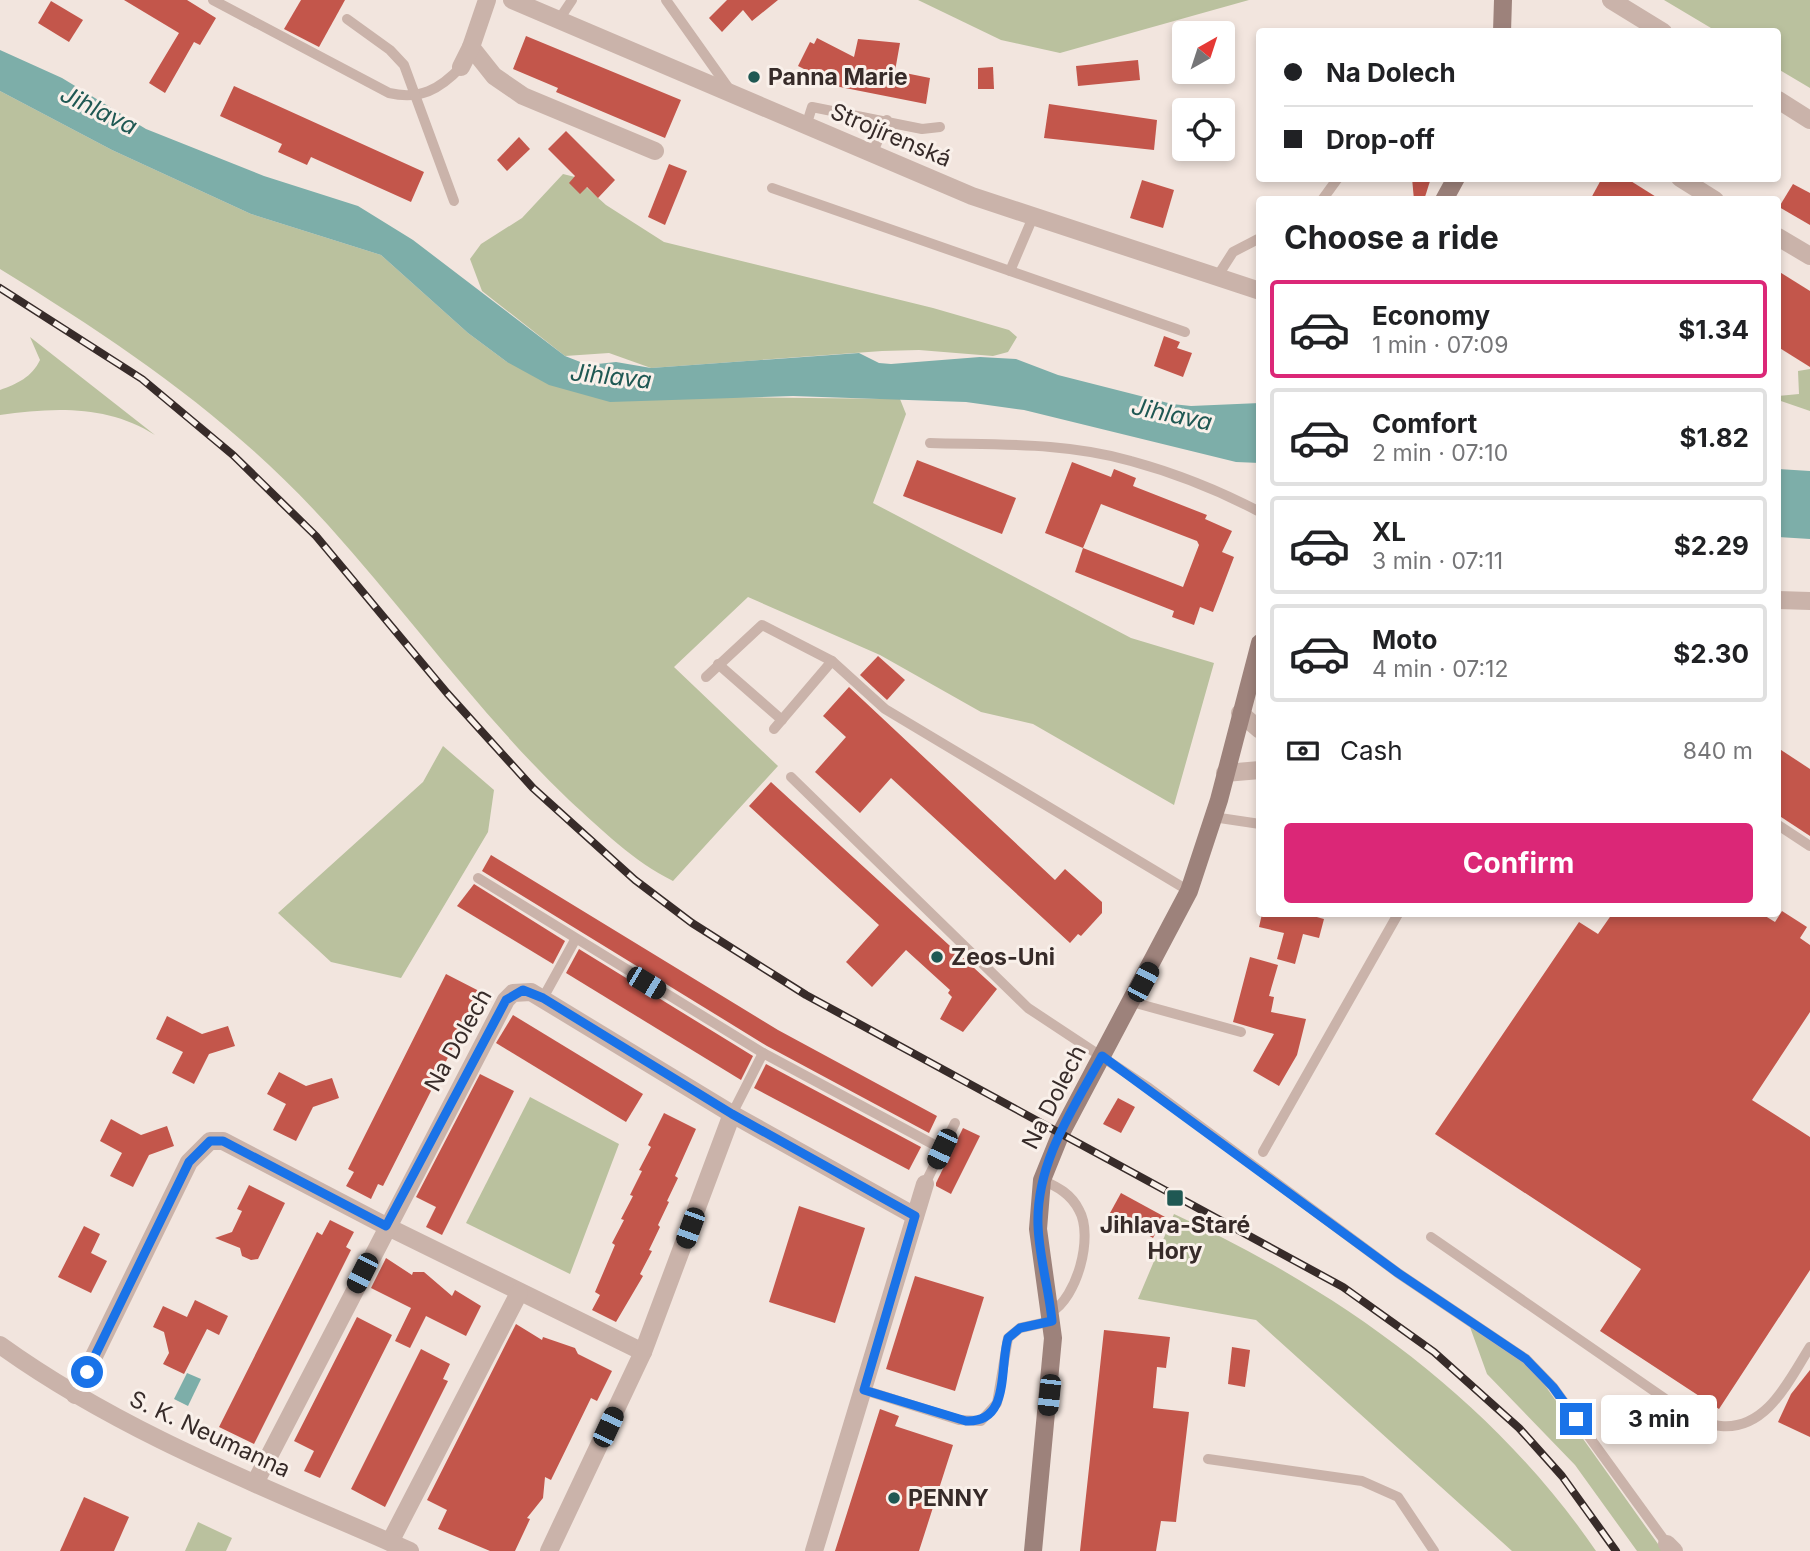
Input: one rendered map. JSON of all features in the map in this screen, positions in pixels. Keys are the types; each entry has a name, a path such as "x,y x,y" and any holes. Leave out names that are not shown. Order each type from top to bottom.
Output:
{"main road":[{"path":"1502,28 1503,0"},
{"name":"Na Dolech","path":"1032,1551 1052,1368 1052,1317 1038,1229 1042,1180 1056,1142 1189,891 1213,817 1256,657"}],"street":[{"path":"461,67 487,0"},
{"name":"Strojírenská","path":"512,0 736,98 972,196 1256,289"},
{"path":"1611,0 1656,28"},
{"path":"471,47 494,76 523,96 655,151"},
{"path":"1781,102 1810,120"},
{"path":"1686,182 1709,196"},
{"path":"1781,239 1810,256"},
{"path":"1781,600 1810,601"},
{"path":"1240,713 1256,727"},
{"path":"1225,773 1256,770"},
{"name":"Na Dolech","path":"255,1483 386,1226 506,1000 523,990 543,998 732,1114 915,1216"},
{"path":"549,1551 643,1352 732,1114"},
{"path":"75,1395 189,1162 210,1141 223,1141 519,1293 643,1352"},
{"path":"814,1551 925,1184"},
{"path":"390,1542 519,1293"},
{"name":"S. K. Neumanna","path":"0,1345 75,1395 147,1434 410,1551"}],"lane":[{"path":"213,0 389,93 416,97 435,90 461,67"},
{"path":"558,21 572,0"},
{"path":"666,0 736,98"},
{"path":"347,19 390,50 404,65 454,201"},
{"path":"806,126 812,107 922,129 940,127"},
{"path":"872,153 887,120"},
{"path":"772,188 1185,332"},
{"path":"1010,271 1033,217"},
{"path":"1217,277 1233,252 1256,240"},
{"path":"930,443 1031,446 1131,460 1218,491 1256,510"},
{"path":"706,677 762,625 832,661 885,709 1189,891"},
{"path":"774,729 832,661"},
{"path":"718,664 782,720"},
{"path":"791,777 1028,1008 1102,1056 1398,1273 1526,1359 1553,1387 1671,1547"},
{"path":"1213,817 1256,823"},
{"path":"1781,827 1810,846"},
{"path":"478,878 575,940 764,1053 942,1149"},
{"path":"1263,1152 1396,917"},
{"path":"543,998 575,940"},
{"path":"1132,1002 1241,1032"},
{"path":"732,1114 764,1053"},
{"path":"925,1184 955,1123"},
{"path":"864,1390 959,1420 981,1421 998,1403 1008,1338 1020,1328 1052,1317 1074,1286 1085,1226 1080,1210 1069,1195 1042,1180"},
{"path":"1431,1237 1680,1409 1720,1426 1743,1423 1774,1404 1810,1348"},
{"path":"1208,1459 1362,1481 1398,1497 1434,1551"}],"green space":[{"path":"918,0 1249,0 1060,53 1001,40"},
{"path":"1664,0 1810,0 1810,88 1781,71 1781,28 1711,28"},
{"path":"0,91 112,150 251,214 381,255 468,333 507,362 726,397 900,399 906,414 873,503 1131,638 1214,663 1174,805 1033,724 981,712 880,655 748,597 674,667 778,766 673,881 658,873 606,834 537,768 328,525 253,450 132,355 0,269"},
{"path":"563,174 575,177 606,205 664,242 933,308 1009,330 1017,337 1008,352 993,356 919,350 882,351 651,368 609,353 565,356 482,291 470,259 481,244 522,218"},
{"path":"30,337 155,435 137,425 100,413 60,410 0,415 0,390 23,379 33,371 40,360"},
{"path":"1810,369 1810,411 1781,401 1781,396 1799,394 1798,371"},
{"path":"443,746 494,790 488,832 401,978 331,962 278,913 423,782"},
{"path":"530,1097 619,1144 570,1274 466,1223"},
{"path":"1174,1214 1236,1244 1295,1278 1353,1314 1408,1354 1461,1398 1510,1445 1555,1496 1596,1551 1512,1551 1256,1320 1138,1299"},
{"path":"1466,1316 1524,1356 1663,1551 1637,1551 1575,1465 1487,1374"},
{"path":"198,1522 232,1538 226,1551 185,1551"}],"water":[{"name":"Jihlava","path":"0,50 62,78 146,129 264,176 358,206 413,240 565,356 588,365 616,362 651,368 859,353 879,363 891,364 980,357 1016,359 1058,375 1172,404 1191,406 1256,403 1256,463 1236,462 1024,410 966,402 793,396 610,402 549,385 507,362 468,333 381,255 251,214 112,150 0,91"},
{"path":"1781,469 1810,471 1810,539 1781,537"},
{"path":"187,1373 201,1379 188,1406 174,1399"}],"building":[{"path":"124,0 187,0 216,18 200,45 194,42 165,93 149,83 179,33"},
{"path":"301,0 345,0 319,47 284,29"},
{"path":"727,0 778,0 752,21 743,10 722,32 709,18"},
{"path":"51,1 83,20 69,42 38,23"},
{"path":"526,36 681,100 665,138 556,92 558,88 513,69"},
{"path":"817,38 854,57 858,39 900,43 895,71 930,78 926,104 840,87 798,66 810,42 814,44"},
{"path":"1138,60 1140,80 1078,86 1076,66"},
{"path":"993,67 994,89 978,89 978,68"},
{"path":"234,86 424,172 411,202 311,157 307,165 278,152 282,144 220,116"},
{"path":"1049,104 1157,120 1154,150 1044,138"},
{"path":"566,131 615,180 598,198 587,187 580,194 569,183 575,176 548,149"},
{"path":"519,137 530,149 507,171 497,160"},
{"path":"669,164 687,171 665,225 648,217"},
{"path":"1142,180 1174,190 1163,228 1130,218"},
{"path":"1412,182 1430,182 1425,196 1414,196"},
{"path":"1600,182 1632,182 1655,196 1592,196"},
{"path":"1793,184 1810,193 1810,225 1781,208"},
{"path":"1781,273 1810,291 1810,367 1781,349"},
{"path":"1164,336 1180,342 1177,348 1192,353 1183,377 1154,366"},
{"path":"917,460 1016,498 1002,534 903,496"},
{"path":"1072,462 1111,477 1114,469 1136,478 1133,486 1207,515 1205,519 1232,531 1222,552 1234,557 1213,612 1200,607 1194,625 1172,617 1174,611 1075,572 1083,548 1045,533","holes":["1101,504 1197,541 1199,545 1183,587 1083,548"]},
{"path":"878,656 905,680 887,700 860,675"},
{"path":"849,687 1055,880 1065,869 1102,902 1102,913 1081,936 1078,934 1070,943 891,778 860,813 815,772 846,737 823,716"},
{"path":"1781,750 1810,769 1810,836 1781,817"},
{"path":"771,782 997,989 963,1032 940,1019 952,997 948,993 950,990 906,950 872,987 846,962 879,925 749,806"},
{"path":"491,855 778,1030 937,1116 929,1133 767,1046 482,871"},
{"path":"474,884 565,941 553,964 457,906"},
{"path":"1781,913 1807,927 1800,938 1810,945 1810,1012 1752,1100 1810,1137 1810,1270 1719,1409 1600,1331 1641,1269 1435,1134 1579,922 1598,934 1610,917 1767,917 1775,922 1781,917"},
{"path":"1261,917 1324,919 1319,938 1303,934 1295,964 1277,959 1284,933 1259,927"},
{"path":"579,949 753,1056 741,1080 566,973"},
{"path":"1250,957 1278,965 1269,996 1274,997 1271,1012 1306,1019 1297,1055 1279,1086 1253,1071 1274,1034 1233,1022"},
{"path":"446,974 481,992 383,1186 378,1184 371,1199 346,1186 354,1172 348,1169"},
{"path":"513,1015 643,1094 626,1122 496,1043"},
{"path":"167,1016 202,1034 228,1026 235,1046 209,1054 194,1084 172,1073 183,1052 156,1039"},
{"path":"766,1064 921,1147 909,1170 754,1088"},
{"path":"279,1072 306,1086 332,1078 339,1098 313,1107 296,1141 273,1130 286,1104 267,1094"},
{"path":"480,1074 514,1091 442,1235 426,1227 436,1207 416,1197"},
{"path":"1118,1098 1135,1107 1121,1133 1103,1124"},
{"path":"664,1113 696,1129 675,1176 678,1178 649,1250 652,1251 640,1274 643,1276 616,1322 592,1310 600,1295 595,1292 615,1245 612,1243 624,1220 621,1219 633,1196 630,1195 642,1171 639,1170 651,1147 648,1145"},
{"path":"111,1119 141,1135 167,1126 174,1146 149,1155 133,1187 110,1176 122,1153 100,1141"},
{"path":"963,1128 980,1136 951,1194 936,1186 936,1183"},
{"path":"249,1185 285,1203 258,1259 251,1260 242,1256 240,1248 215,1238 232,1232 242,1211 237,1209"},
{"path":"1121,1193 1165,1217 1153,1238 1110,1213"},
{"path":"799,1206 865,1228 835,1323 769,1302"},
{"path":"330,1220 354,1232 346,1247 351,1250 254,1444 219,1427 317,1232 322,1235"},
{"path":"84,1226 100,1234 91,1253 107,1261 91,1293 58,1277"},
{"path":"386,1258 412,1275 413,1272 424,1272 452,1296 455,1290 481,1306 466,1336 426,1316 410,1348 395,1341 411,1308 371,1288"},
{"path":"915,1276 984,1297 955,1391 886,1369"},
{"path":"195,1300 228,1316 219,1335 207,1329 184,1374 163,1364 169,1353 164,1332 153,1327 163,1306 187,1317"},
{"path":"357,1317 392,1335 320,1478 304,1471 314,1451 294,1441"},
{"path":"516,1324 542,1340 543,1337 575,1348 578,1354 612,1371 597,1401 591,1398 551,1480 545,1477 543,1498 527,1518 530,1519 515,1551 490,1551 438,1529 447,1510 427,1500"},
{"path":"1104,1330 1170,1337 1166,1368 1157,1367 1153,1408 1189,1412 1176,1522 1161,1521 1156,1551 1080,1551"},
{"path":"1232,1347 1250,1350 1245,1387 1228,1384"},
{"path":"421,1349 450,1364 443,1379 448,1381 385,1507 351,1489"},
{"path":"1810,1370 1810,1437 1778,1422 1791,1394"},
{"name":"PENNY","path":"880,1409 899,1416 895,1426 953,1445 919,1551 835,1551"},
{"path":"84,1497 129,1517 114,1551 60,1551"}],"railway":[{"path":"0,288 142,379 233,455 316,536 447,693 533,788 635,880 692,923 806,995 1343,1287 1434,1352 1519,1428 1562,1476 1616,1551"}],"place":[{"name":"Panna Marie","path":"754,77"},
{"name":"Zeos-Uni","path":"937,957"},
{"name":"Jihlava-Staré Hory","path":"1175,1198"},
{"name":"PENNY","path":"894,1498"}],"route":[{"path":"87,1372 189,1162 210,1141 223,1141 386,1226 506,1000 513,993 523,990 543,998 732,1114 915,1216 864,1390 959,1420 981,1421 993,1411 1001,1393 1008,1338 1020,1328 1052,1321 1038,1229 1042,1180 1051,1152 1102,1056 1398,1273 1526,1359 1553,1387 1576,1419"}]}
